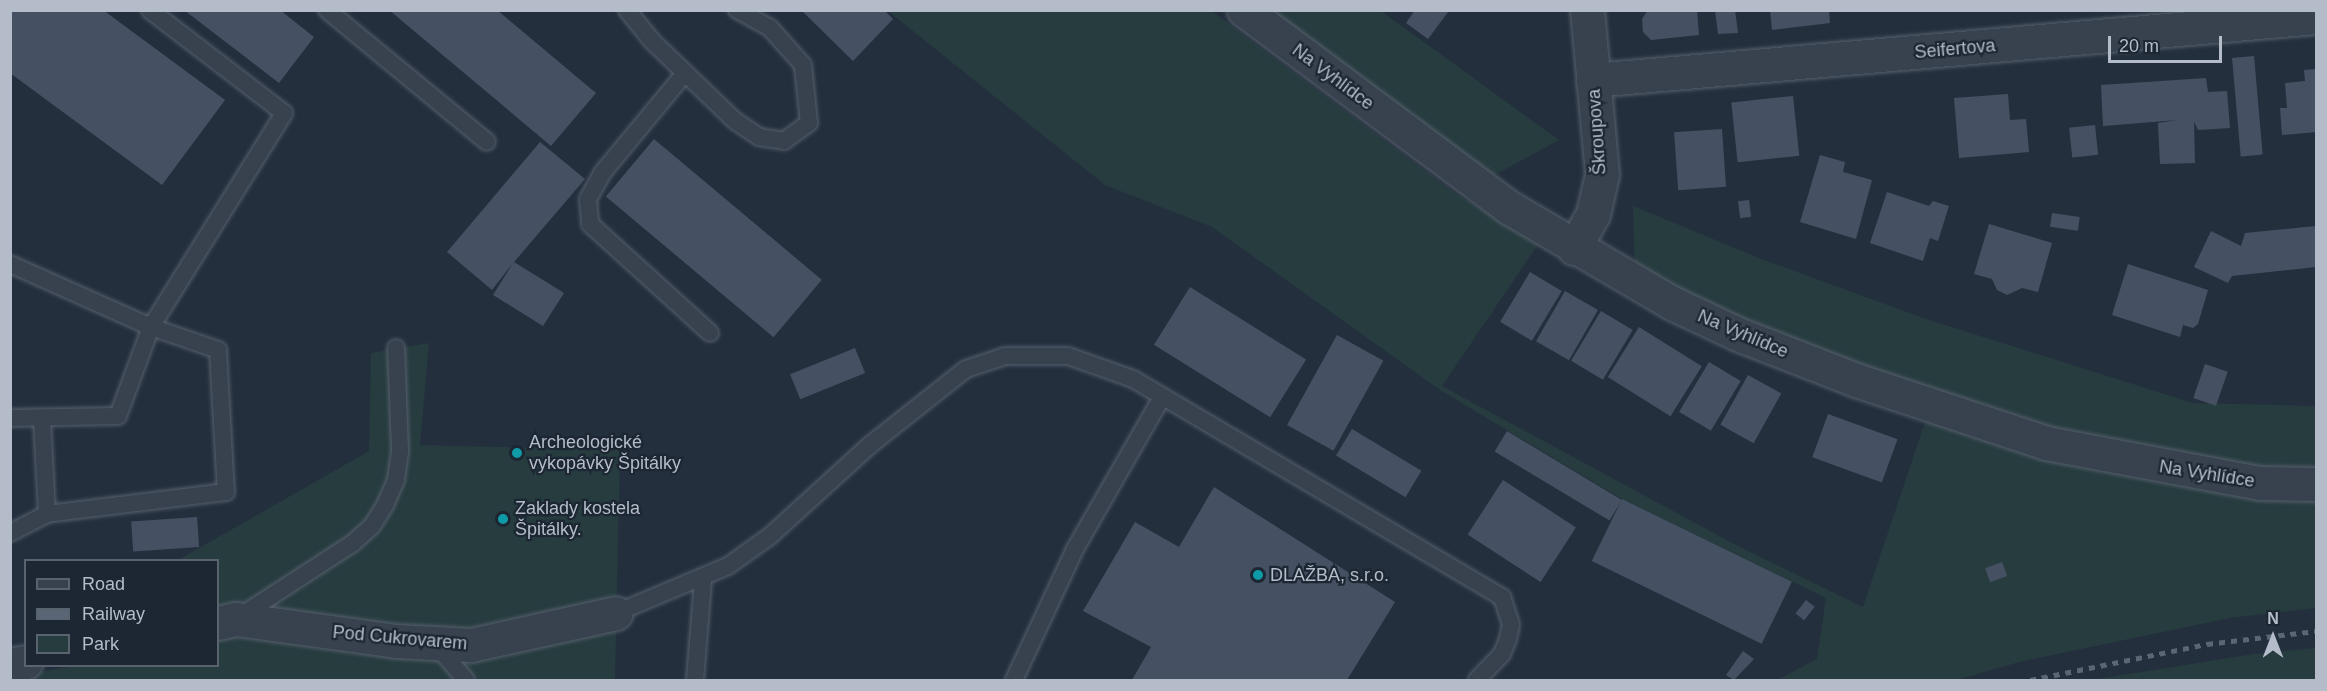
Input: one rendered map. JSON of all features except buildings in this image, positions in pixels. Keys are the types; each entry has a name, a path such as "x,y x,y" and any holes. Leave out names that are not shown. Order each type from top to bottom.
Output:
{"street":[{"name":"Na Vyhlídce","path":"1244,10 1510,208 1574,248 1672,303 1738,334 1974,421 2046,443 2118,459 2260,483 2316,484"},
{"name":"Škroupova","path":"1574,248 1593,214 1602,174 1587,10"},
{"name":"Seifertova","path":"1593,80 2316,17"},
{"name":"Pod Cukrovarem","path":"226,621 436,645 471,645 616,613"}],"lane":[{"path":"10,418 118,416 151,327 284,113 150,10"},
{"path":"327,10 487,142"},
{"path":"627,10 686,74 734,120 759,137 784,141 809,123 803,65 770,28 737,10"},
{"path":"686,74 603,172 588,199 590,224 710,333"},
{"path":"10,264 151,327 219,350 226,492 47,514 10,533"},
{"path":"226,621 353,543 372,526 385,506 396,480 400,450 396,348"},
{"path":"616,613 703,580 770,536 870,445 976,365 1005,356 1068,356 1101,365 1162,396 1502,597 1511,625 1508,639 1502,654 1477,681"},
{"path":"1014,681 1075,549 1162,396"},
{"path":"42,417 47,514"},
{"path":"695,681 703,580"},
{"path":"436,645 466,681"}],"green space":[{"path":"888,11 1212,11 1458,195 1539,243 1442,386 1734,544 1863,607 1927,416 2316,489 2316,608 2230,618 2023,661 1956,680 1777,680 1817,659 1826,598 1622,499 1440,390 1212,227 1105,185"},
{"path":"1265,11 1381,11 1559,140 1491,177"},
{"path":"1633,206 1764,260 1926,319 2193,403 2316,406 2316,486 2212,483 1759,332 1635,270"},
{"path":"429,343 420,445 620,450 615,680 11,680 11,676 70,667 219,667 219,559 180,559 369,451 371,353"},
{"path":"2316,648 2316,680 2091,680 2254,654"}],"railway":[{"path":"2030,680 2207,644 2316,631"}],"place":[{"name":"Archeologické vykopávky Špitálky","path":"517,453"},
{"name":"Zaklady kostela Špitálky.","path":"503,519"},
{"name":"DLAŽBA, s.r.o.","path":"1258,575"}]}
